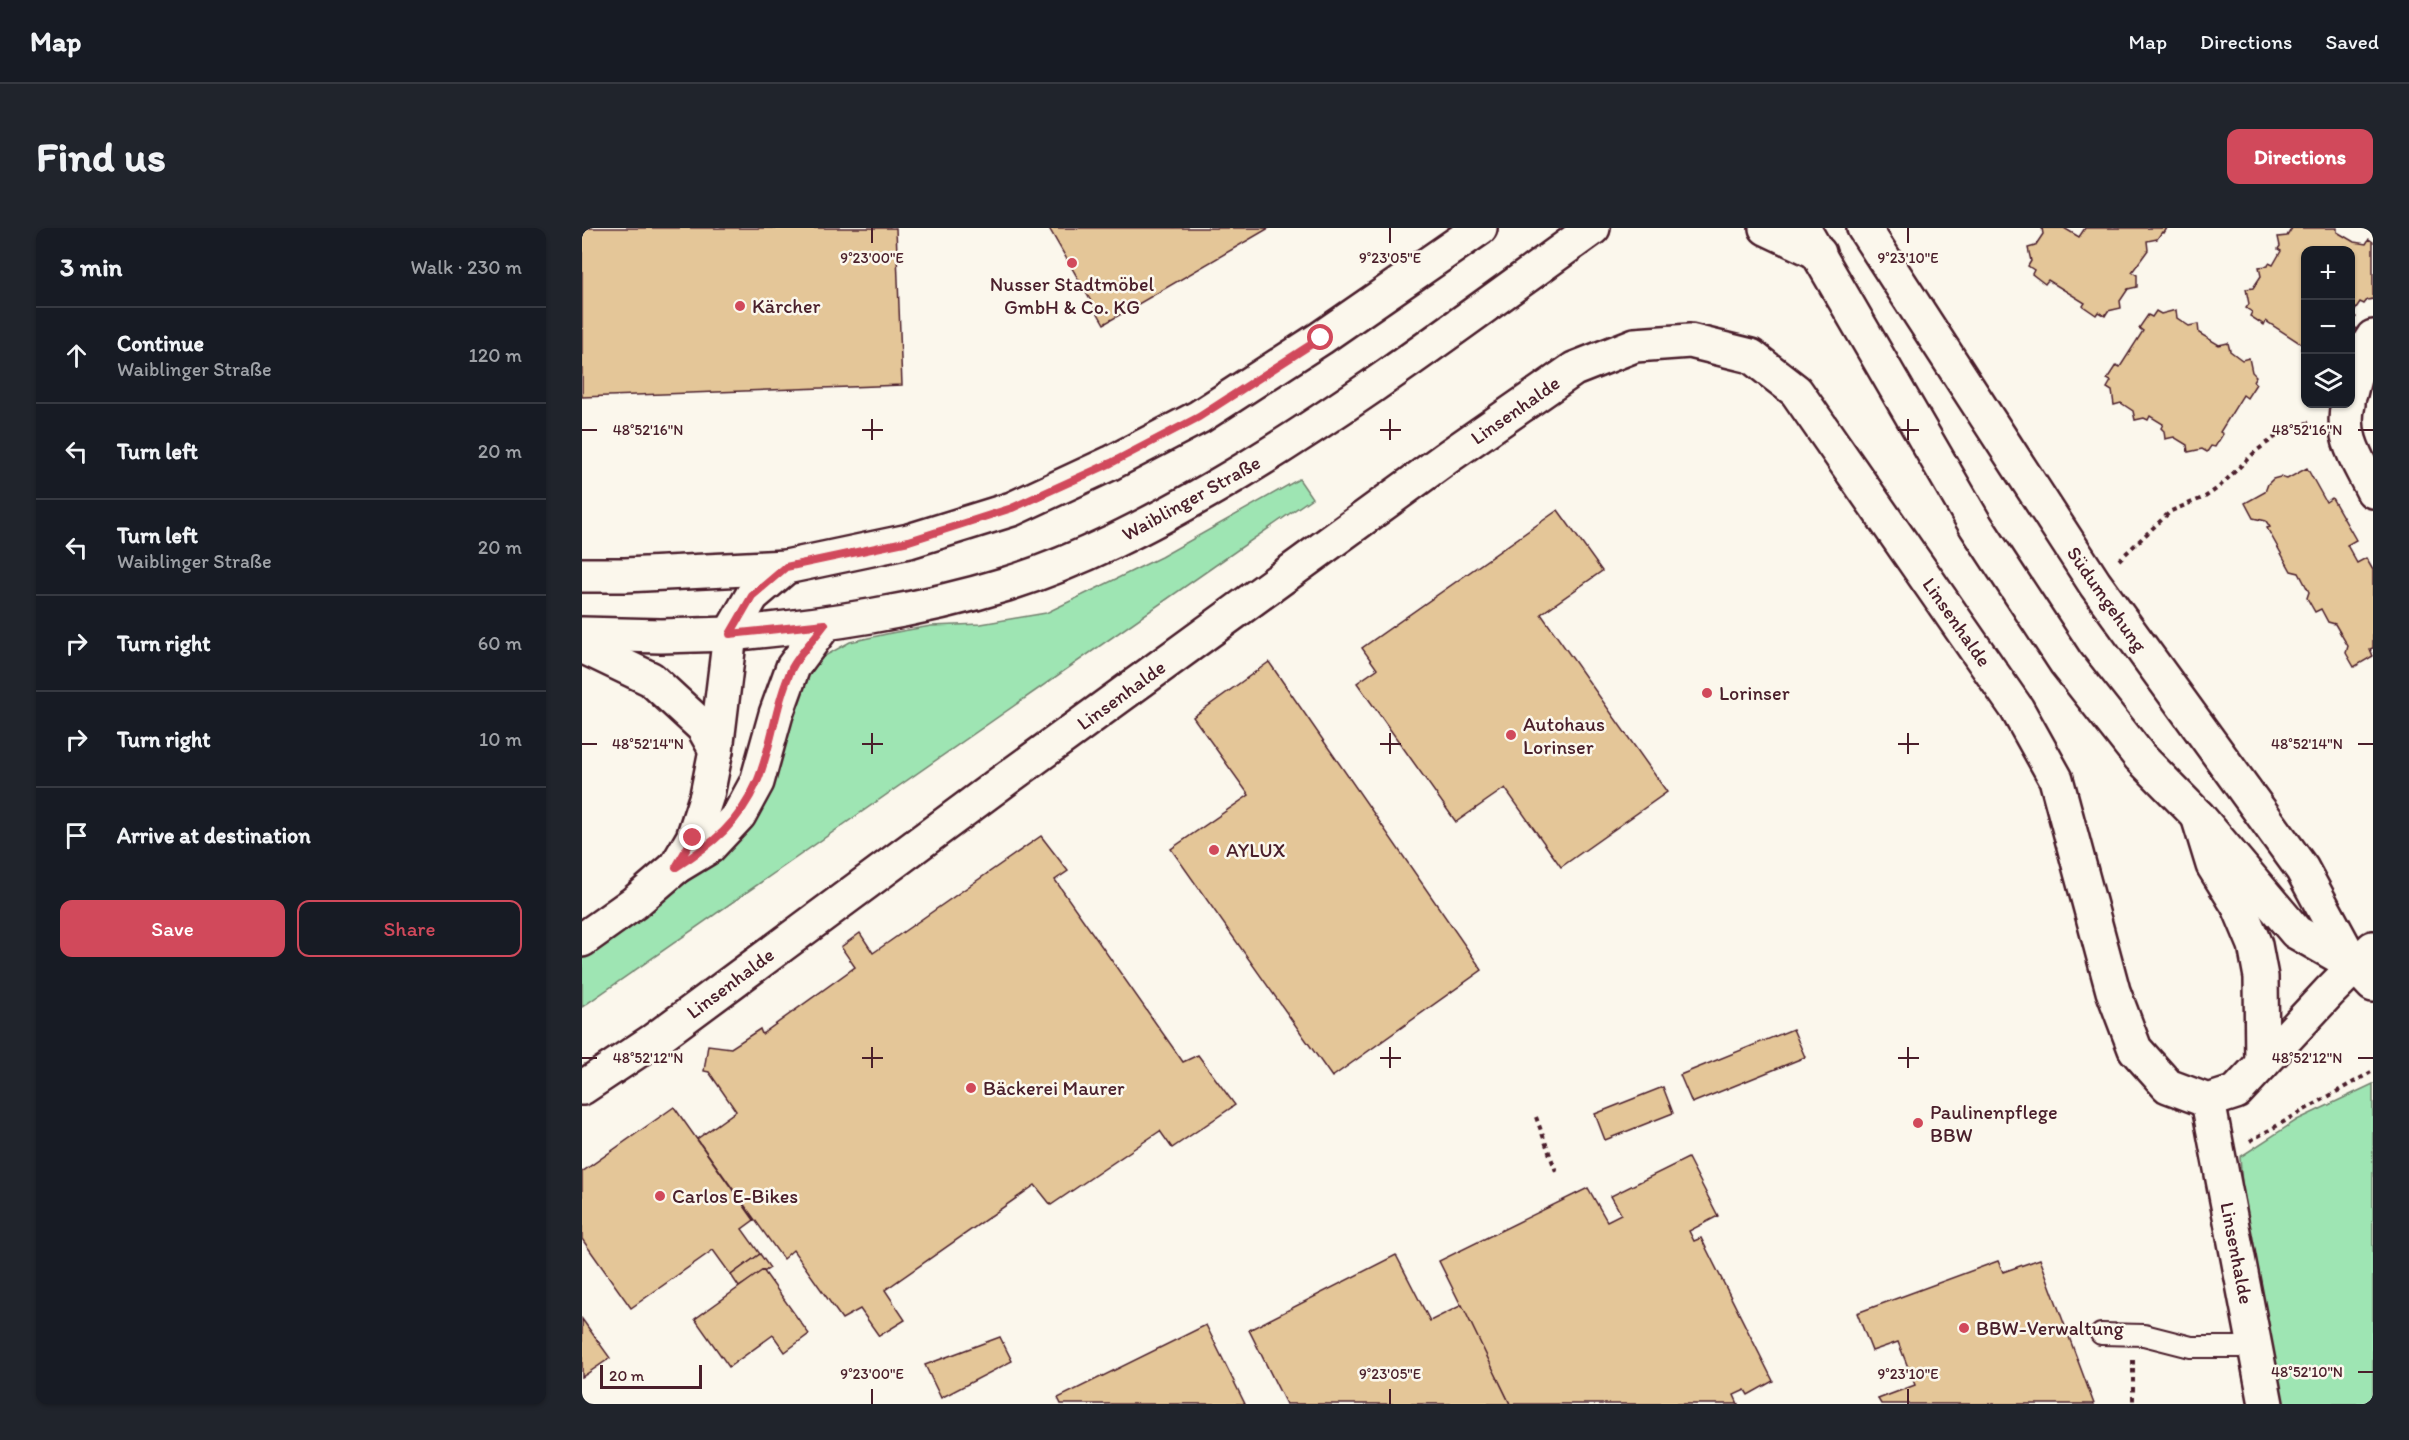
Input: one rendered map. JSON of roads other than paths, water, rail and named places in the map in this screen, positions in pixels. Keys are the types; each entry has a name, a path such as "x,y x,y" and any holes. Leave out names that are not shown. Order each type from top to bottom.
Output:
{"main road":[{"path":"582,575 786,567 909,541 1012,508 1111,463 1199,417 1321,338 1480,228"},
{"name":"Waiblinger Straße","path":"582,634 730,634 825,624 912,609 1009,583 1097,549 1168,514 1278,450 1419,354 1593,228"},
{"path":"1766,228 1811,241 1976,526 2066,663 2140,757 2198,816 2296,932 2367,966 2262,1064 2236,1092 2208,1101"},
{"name":"Südumgehung","path":"1864,228 2095,584 2168,688 2302,868 2367,966"},
{"path":"2355,376 2359,359 2373,337"},
{"name":"Linsenhalde","path":"582,1088 654,1040 1006,779 1439,463 1574,369 1635,345 1690,341 1751,356 1796,391 2017,709 2056,779 2113,991 2135,1049 2168,1086 2208,1101 2266,1404"},
{"path":"2348,408 2350,444 2373,491"},
{"path":"676,867 693,838 707,795 716,750 730,634 752,596 786,567"},
{"path":"582,940 634,903 676,867 709,847 738,815 757,782 776,714 793,667 825,624"},
{"path":"582,646 651,679 703,727 716,750"},
{"path":"2198,816 2213,865 2239,907 2254,945 2260,977 2262,1064"}],"lane":[{"path":"2101,1334 2144,1335 2191,1347 2255,1347"}],"place":[{"name":"Nusser Stadtmöbel GmbH & Co. KG","path":"1072,263"},
{"name":"Kärcher","path":"740,306"},
{"name":"Lorinser","path":"1707,693"},
{"name":"Autohaus Lorinser","path":"1511,735"},
{"name":"AYLUX","path":"1214,850"},
{"name":"Bäckerei Maurer","path":"971,1088"},
{"name":"Paulinenpflege BBW","path":"1918,1123"},
{"name":"Carlos E-Bikes","path":"660,1196"},
{"name":"BBW-Verwaltung","path":"1964,1328"}]}
